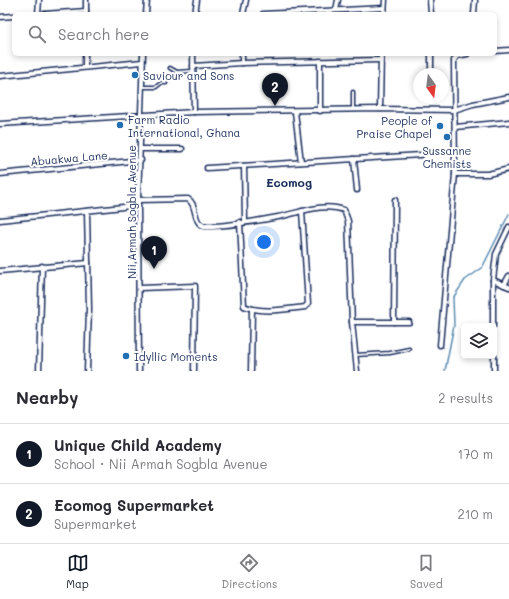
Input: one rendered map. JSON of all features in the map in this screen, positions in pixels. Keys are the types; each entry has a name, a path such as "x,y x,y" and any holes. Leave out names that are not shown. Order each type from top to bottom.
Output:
{"street":[{"path":"38,12 39,0"},
{"path":"86,0 86,12"},
{"path":"146,12 147,0"},
{"path":"195,12 197,0"},
{"path":"243,12 246,0"},
{"path":"336,10 338,0"},
{"path":"384,12 385,0"},
{"path":"430,0 430,12"},
{"path":"474,12 475,0"},
{"path":"300,12 384,8"},
{"path":"0,17 12,16"},
{"path":"497,51 509,50"},
{"path":"85,56 85,68"},
{"name":"Nii Armah Sogbla Avenue","path":"139,371 140,288 138,200 141,160 143,56"},
{"path":"193,56 194,112"},
{"path":"242,56 242,63"},
{"path":"380,109 381,56"},
{"path":"431,56 431,68"},
{"path":"440,344 455,174 456,127 454,110 454,56"},
{"path":"193,66 242,63 381,60"},
{"path":"320,61 320,111"},
{"path":"0,76 142,62"},
{"path":"0,124 141,114 194,112 295,112 380,109 454,110 473,104 509,97"},
{"path":"295,112 301,162"},
{"path":"456,127 509,122"},
{"path":"141,150 182,149"},
{"path":"207,168 421,155"},
{"path":"354,159 357,190"},
{"name":"Abuakwa Lane","path":"0,174 141,160"},
{"path":"244,166 246,222"},
{"path":"455,174 488,174 509,169"},
{"path":"0,220 123,207 138,200 188,199 193,204 198,221 204,226 279,217 312,209 335,208 344,210 346,214 352,322 357,371"},
{"path":"394,322 395,200"},
{"path":"87,211 89,310 88,371"},
{"path":"240,222 244,305 246,308 286,309 307,306 306,258 302,211"},
{"path":"493,323 493,280 496,254 509,227"},
{"path":"0,271 88,263"},
{"path":"39,371 42,266"},
{"path":"493,280 507,286 509,276"},
{"path":"140,288 195,286 194,371"},
{"path":"251,371 252,309"},
{"path":"352,322 409,322"},
{"path":"494,359 494,371"}],"lane":[{"path":"170,68 177,72 193,71"},
{"path":"142,87 156,87 160,83 166,83"},
{"path":"353,92 353,110"},
{"path":"355,355 390,353 409,349"}],"waterway":[{"path":"445,371 454,325 453,298 465,280 482,268 509,214"}],"place":[{"name":"Saviour and Sons","path":"135,75"},
{"name":"Ecomog Supermarket","path":"275,106"},
{"name":"Farm Radio International, Ghana","path":"120,125"},
{"name":"People of Praise Chapel","path":"440,126"},
{"name":"Sussanne Chemists","path":"447,137"},
{"name":"Unique Child Academy","path":"154,269"},
{"name":"Idyllic Moments","path":"126,356"}],"district":[{"name":"Ecomog","path":"289,182"}]}
